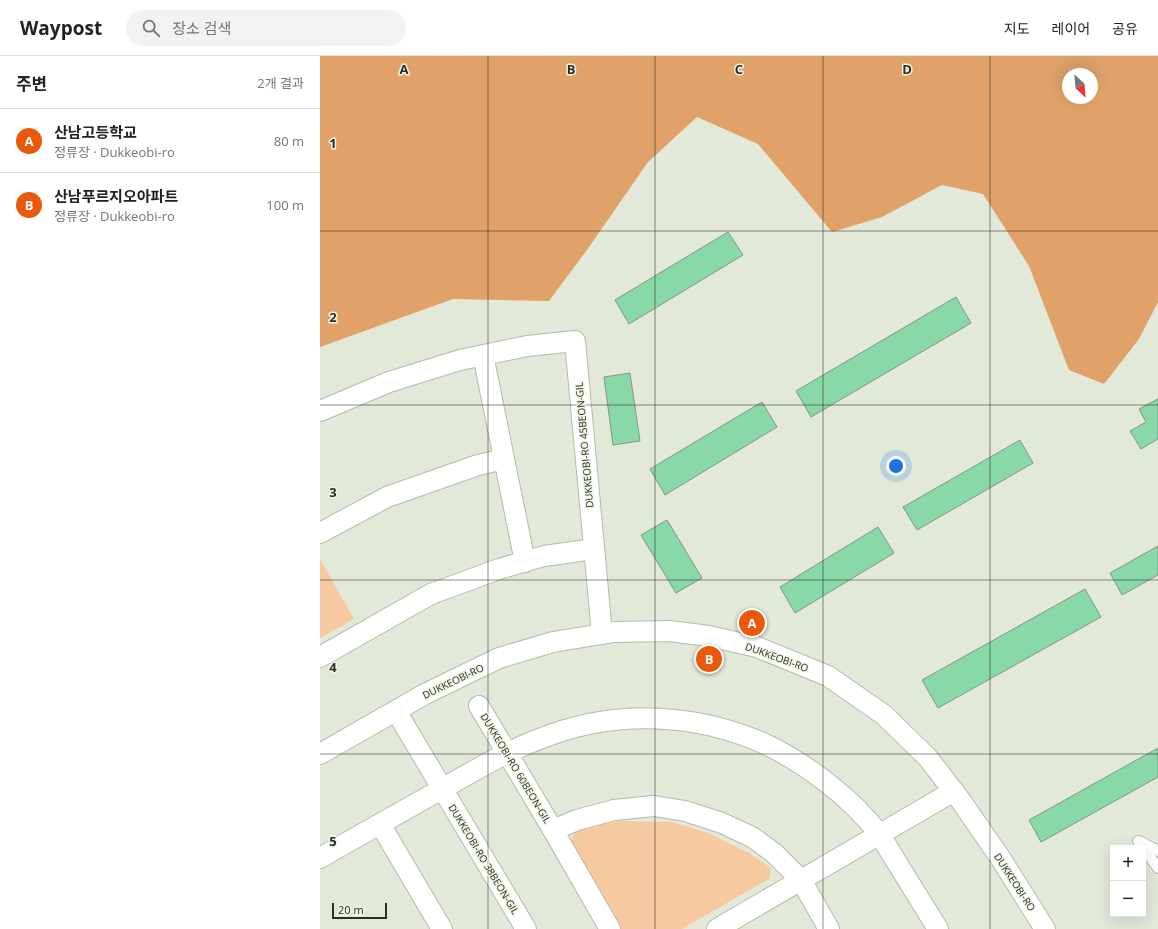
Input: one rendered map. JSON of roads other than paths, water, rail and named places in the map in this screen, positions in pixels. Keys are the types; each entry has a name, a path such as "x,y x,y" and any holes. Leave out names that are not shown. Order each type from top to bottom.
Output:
{"street":[{"name":"DUKKEOBI-RO 45BEON-GIL","path":"483,355 527,346 575,342 602,634"},
{"path":"320,412 389,382 460,360 483,355 525,562"},
{"path":"322,532 387,497 478,465 504,459"},
{"path":"320,656 431,594 499,569 544,556 594,549"},
{"name":"DUKKEOBI-RO","path":"320,754 425,694 500,658 553,642 614,632 669,631 709,636 757,647 828,676 884,715 928,758 954,791 1001,859 1045,929"},
{"name":"DUKKEOBI-RO 60BEON-GIL","path":"479,706 610,929"},
{"name":"DUKKEOBI-RO 38BEON-GIL","path":"396,711 526,929"},
{"path":"320,858 507,754 552,734 587,724 622,718 669,719 705,724 742,734 782,752 817,775 858,809 879,834 938,929"},
{"path":"722,928 954,791"},
{"name":"DUKKEOBI-RO 60BEON-GIL","path":"553,830 577,820 614,810 654,806 685,811 722,823 752,837 774,853 801,880 829,929"},
{"path":"380,824 442,929"}],"lane":[{"path":"1158,851 1138,841 1158,868"}],"place":[{"name":"산남고등학교","path":"752,623"},
{"name":"산남푸르지오아파트","path":"709,659"}]}
